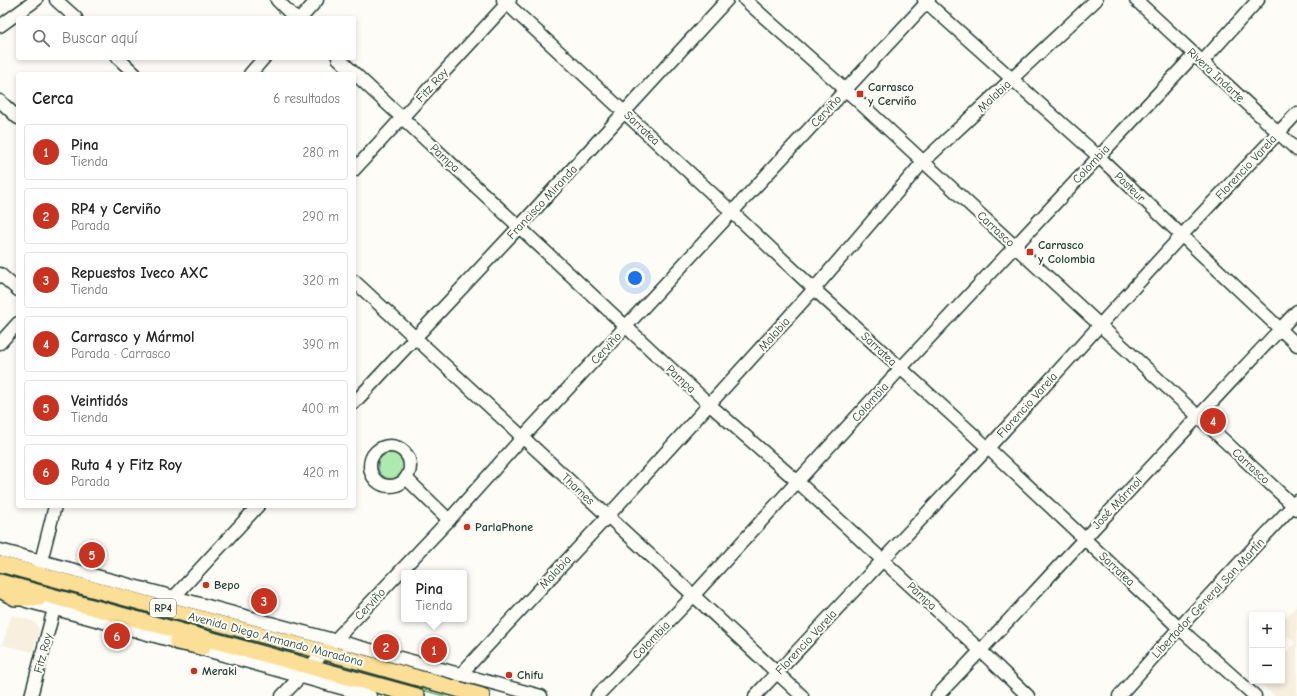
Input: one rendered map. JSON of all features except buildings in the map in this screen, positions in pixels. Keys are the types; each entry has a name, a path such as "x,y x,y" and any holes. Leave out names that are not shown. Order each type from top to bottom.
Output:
{"main road":[{"name":"Avenida Diego Armando Maradona","path":"0,564 39,568 330,646 482,696"},
{"name":"Avenida Diego Armando Maradona","path":"0,582 56,604 305,672 355,679 417,696"},
{"path":"0,590 15,598 56,604"},
{"path":"177,642 305,672"},
{"path":"355,679 380,696"}],"street":[{"path":"0,26 36,0"},
{"path":"56,0 74,16"},
{"path":"277,0 293,16"},
{"path":"303,16 317,0"},
{"name":"Francisco Miranda","path":"356,401 728,0"},
{"name":"Carrasco","path":"745,0 846,90 1296,505"},
{"name":"Malabia","path":"460,675 608,516 814,290 923,162 1096,0"},
{"name":"Rivera Indarte","path":"1136,0 1297,150"},
{"name":"Colombia","path":"597,696 693,596 900,369 1098,156 1258,0"},
{"name":"Sarratea","path":"507,1 814,290 988,448 1179,628 1255,696"},
{"name":"Fitz Roy","path":"356,168 507,1"},
{"name":"Cerviño","path":"402,570 449,520 523,437 846,90 926,1"},
{"name":"Pasteur","path":"926,1 1098,156 1297,345"},
{"path":"120,60 133,72"},
{"path":"252,72 262,60"},
{"name":"Pampa","path":"340,60 353,72"},
{"name":"Pampa","path":"356,75 625,327 710,405 798,482 1028,696"},
{"path":"0,101 16,116"},
{"name":"Florencio Varela","path":"755,696 988,448 1181,236 1297,113"},
{"path":"0,274 16,288"},
{"name":"Thames","path":"356,283 802,696"},
{"name":"José Mármol","path":"937,696 981,651 1084,538 1297,311"},
{"path":"0,343 16,326"},
{"path":"406,478 449,520"},
{"name":"Libertador General San Martín","path":"1119,696 1179,628 1296,505"},
{"path":"39,568 54,508"},
{"path":"174,597 253,508"},
{"name":"Avenida Diego Armando Maradona","path":"0,550 39,568 174,597 330,646 460,675 540,696"},
{"name":"Cerviño","path":"282,696 401,571"},
{"path":"0,594 15,598"},
{"name":"Fitz Roy","path":"31,696 56,604"},
{"name":"Avenida Diego Armando Maradona","path":"56,604 177,642"},
{"name":"Avenida Diego Armando Maradona","path":"305,672 370,696"}],"shaded area":[{"path":"1297,605 1297,696 1274,696 1261,684 1285,684 1285,654 1295,643 1285,634 1285,619"},
{"path":"12,615 35,622 40,630 33,652 2,645"}],"green space":[{"path":"391,453 400,457 404,466 400,475 391,479 382,475 378,466 382,457"},
{"path":"0,572 297,651 301,655 294,654"},
{"path":"339,662 463,696 443,696 337,667 333,663"}],"place":[{"name":"Carrasco y Cerviño","path":"860,94"},
{"name":"Carrasco y Colombia","path":"1030,252"},
{"name":"Carrasco y Mármol","path":"1213,421"},
{"name":"ParlaPhone","path":"467,527"},
{"name":"Veintidós","path":"92,555"},
{"name":"Bepo","path":"206,585"},
{"name":"Repuestos Iveco AXC","path":"264,601"},
{"name":"Ruta 4 y Fitz Roy","path":"117,636"},
{"name":"RP4 y Cerviño","path":"386,647"},
{"name":"Pina","path":"434,650"},
{"name":"Meraki","path":"194,671"},
{"name":"Chifu","path":"509,675"}]}
